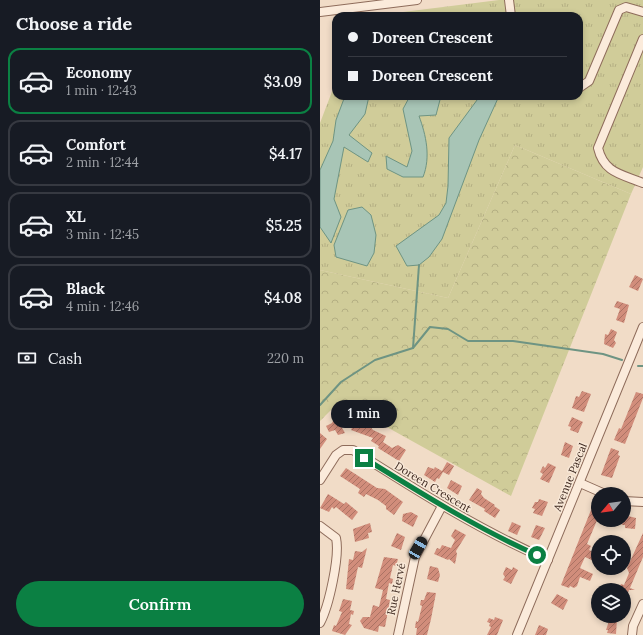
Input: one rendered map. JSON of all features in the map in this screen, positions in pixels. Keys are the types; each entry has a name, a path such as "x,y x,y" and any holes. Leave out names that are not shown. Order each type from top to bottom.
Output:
{"street":[{"path":"320,12 376,3 417,0"},
{"path":"509,0 510,12"},
{"path":"583,87 589,81 617,12 626,7 643,12"},
{"path":"643,39 598,148 604,165 643,183"},
{"name":"Avenue Pascal","path":"517,635 643,327"},
{"name":"Doreen Crescent","path":"320,480 336,455 343,450 353,450 442,506 504,540 548,560"},
{"path":"580,483 591,488"},
{"path":"631,501 643,502"},
{"name":"Rue Hervé","path":"398,635 415,557 442,506"},
{"path":"320,526 336,538 338,548 328,598 320,623"},
{"path":"632,635 633,626 643,604"}],"green space":[{"path":"499,0 643,0 643,167 631,194 515,145 448,298 320,270 320,123 332,92 332,100 583,100 583,12 403,12"},
{"path":"515,145 631,194 511,496 340,401 320,421 320,270 448,298"}],"shaded area":[{"path":"344,100 368,100 365,114 349,135 372,153 368,162 344,147 334,199 341,217 331,243 320,227 320,170 333,141 336,120"},
{"path":"408,100 440,100 436,115 419,116 427,146 427,162 423,177 403,177 387,169 386,156 407,167 412,151 403,109"},
{"path":"477,100 497,100 479,140 442,239 429,257 419,265 407,266 396,246 439,215 446,203 448,186 449,138"},
{"path":"362,207 371,215 376,235 374,253 367,266 336,257 334,245 348,210"}],"building":[{"path":"635,275 643,279 638,291 629,287"},
{"path":"617,301 629,305 624,323 616,320 620,309 614,307"},
{"path":"611,329 617,332 614,340 616,343 613,348 604,344 605,334 608,335"},
{"path":"582,391 591,394 584,412 572,408 576,396 579,397"},
{"path":"636,392 643,394 643,398 625,444 614,440 619,428 621,429"},
{"path":"572,417 583,422 578,433 570,430 571,427 568,426"},
{"path":"334,419 339,423 344,421 347,428 341,426 345,433 338,435 335,430 329,432 326,426 332,423"},
{"path":"355,421 362,424 366,421 373,430 386,436 383,442 392,448 398,445 406,450 399,461 378,448 379,446 371,441 373,438 351,430"},
{"path":"320,433 327,439 320,449"},
{"path":"565,442 573,446 569,458 561,455"},
{"path":"611,448 619,451 618,455 620,456 612,478 601,475"},
{"path":"447,462 454,466 449,475 443,472 439,479 437,478 435,482 424,475 428,467 434,469 435,467 442,471"},
{"path":"548,463 556,467 549,483 540,479 543,474 540,472 543,466 545,468"},
{"path":"346,468 377,488 385,489 403,502 394,515 378,500 366,494 364,497 358,493 360,489 340,476"},
{"path":"451,480 462,486 458,495 447,488"},
{"path":"477,488 482,491 481,494 484,498 500,510 495,518 484,511 485,509 469,500"},
{"path":"328,494 344,504 346,502 358,512 352,520 336,507 334,509 332,507 329,512 320,508"},
{"path":"539,499 548,502 542,516 533,513 535,509 532,508 535,502 538,502"},
{"path":"591,510 591,527 594,527 587,544 591,546 589,550 591,551 591,560 585,557 580,568 593,575 590,581 580,577 577,586 574,588 561,585"},
{"path":"411,512 418,516 413,527 402,521 403,514"},
{"path":"631,517 636,518 635,529 625,528 631,527"},
{"path":"512,522 521,526 517,535 508,531"},
{"path":"370,523 372,532 368,533 369,538 355,542 353,529"},
{"path":"536,525 545,528 539,540 531,537"},
{"path":"455,529 466,535 456,551 457,554 455,564 449,559 448,560 434,554 437,548 440,549 442,545 451,548 455,540 451,536"},
{"path":"397,533 405,537 401,550 391,546"},
{"path":"643,533 643,557 631,586 631,583 625,583 628,575 631,575 631,559"},
{"path":"367,548 362,568 358,567 353,590 346,589 349,559 353,560 355,551 362,552"},
{"path":"384,557 398,559 396,566 393,565 390,578 393,579 392,584 389,583 386,599 390,600 385,627 379,626 378,632 364,628 360,621 363,617 370,617 373,605 379,607 383,590 375,588"},
{"path":"430,566 438,568 440,575 438,582 427,579"},
{"path":"506,567 512,570 513,567 518,570 511,584 503,580 505,577 503,574"},
{"path":"427,592 436,593 427,635 416,635 416,621 418,622 422,606 420,605 421,600 424,600"},
{"path":"557,594 568,600 563,610 551,603"},
{"path":"343,599 352,601 350,610 354,611 353,615 351,614 349,624 352,625 345,635 332,631 334,625 336,626 342,612 339,611"},
{"path":"495,617 503,620 497,635 487,635 491,627 489,626 490,623 487,622 489,618 494,620"},
{"path":"608,623 617,623 616,634 607,633 608,630 606,630"},
{"path":"539,625 548,629 546,635 535,635"}],"waterway":[{"path":"413,348 419,265"},
{"path":"320,405 341,382 375,360 413,348 430,327 448,329 468,341 513,341 603,354 622,360"},
{"path":"638,366 643,366"}],"route":[{"path":"364,458 442,506 504,540 537,555"}]}
